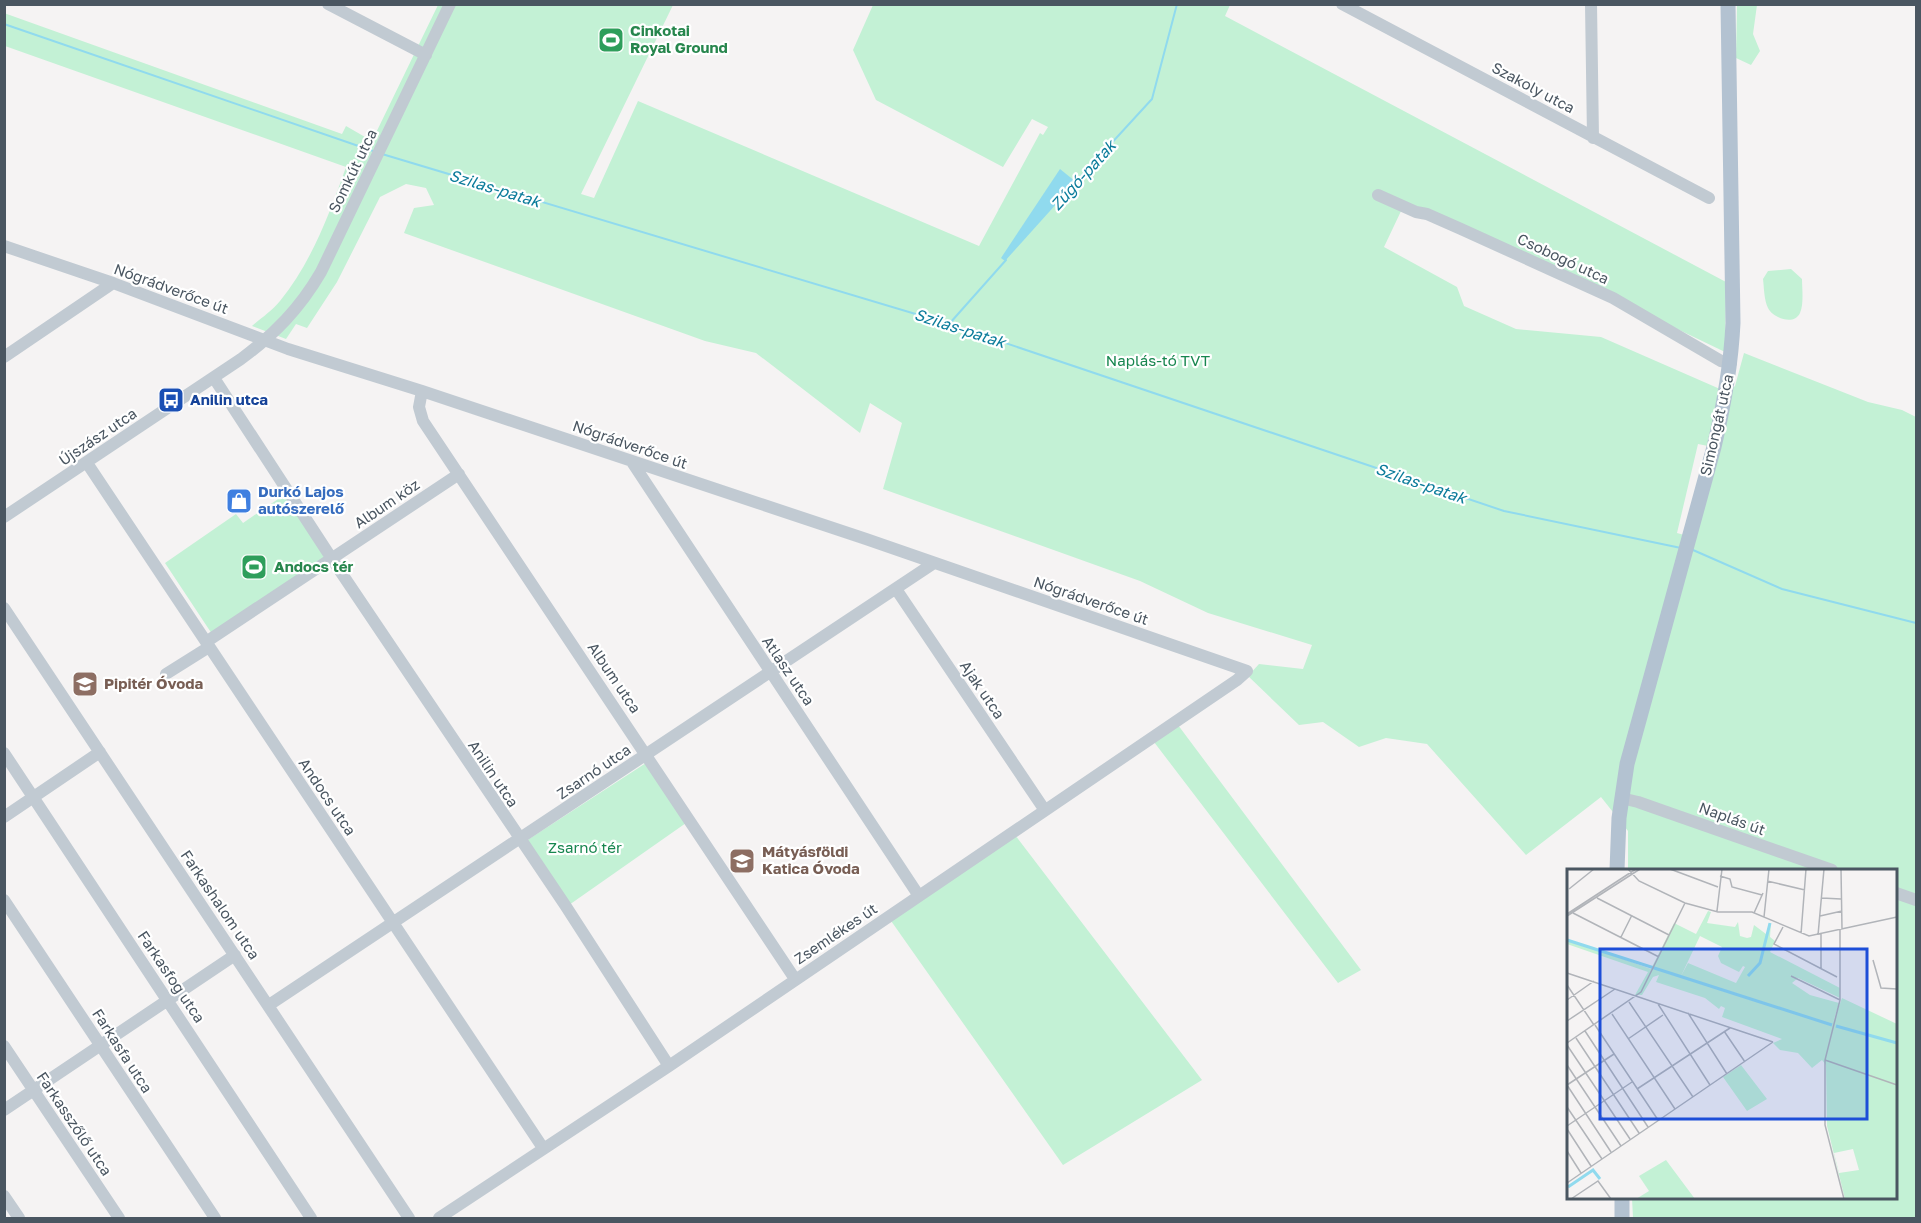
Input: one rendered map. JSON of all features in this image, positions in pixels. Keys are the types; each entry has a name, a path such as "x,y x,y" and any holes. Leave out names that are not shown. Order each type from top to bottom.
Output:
{"main road":[{"name":"Simongát utca","path":"1617,869 1621,798 1634,734 1714,447 1726,397 1731,363 1733,313 1728,4"},
{"path":"1622,1199 1622,1218"}],"street":[{"path":"328,4 426,55"},
{"name":"Somkút utca","path":"267,340 297,310 309,294 450,4"},
{"name":"Szakoly utca","path":"1342,4 1710,198"},
{"path":"1591,4 1593,138"},
{"name":"Csobogó utca","path":"1378,195 1416,212 1427,214 1613,298 1721,361 1731,363"},
{"name":"Nógrádverőce út","path":"4,246 113,283 288,349 422,391 1247,670"},
{"path":"4,357 113,283"},
{"name":"Újszász utca","path":"4,517 214,378 267,340"},
{"name":"Anilin utca","path":"214,378 669,1066"},
{"name":"Album utca","path":"422,391 419,400 420,414 795,979"},
{"name":"Atlasz utca","path":"632,462 919,896"},
{"name":"Andocs utca","path":"87,463 543,1148"},
{"name":"Album köz","path":"332,559 459,474"},
{"path":"166,674 332,559"},
{"name":"Zsarnó utca","path":"269,1005 934,563"},
{"name":"Ajak utca","path":"896,589 1044,809"},
{"name":"Farkashalom utca","path":"4,608 409,1218"},
{"name":"Zsemlékes út","path":"439,1218 669,1066 1237,680 1247,670"},
{"path":"4,817 100,752"},
{"name":"Farkasfog utca","path":"4,753 311,1218"},
{"name":"Naplás út","path":"1621,798 1829,869"},
{"path":"1897,893 1917,900"},
{"name":"Farkasfa utca","path":"4,900 215,1218"},
{"path":"4,1110 235,955"},
{"name":"Farkasszőlő utca","path":"4,1046 119,1218"},
{"path":"4,1196 19,1218"}],"green space":[{"name":"Naplás-tó TVT","path":"438,5 673,5 581,194 594,198 638,101 979,246 1040,133 1043,135 1048,127 1032,119 1003,167 876,100 853,50 873,5 1230,5 1225,16 1726,282 1725,352 1426,208 1402,209 1384,247 1457,287 1464,306 1516,329 1601,337 1720,389 1708,446 1698,444 1677,533 1695,538 1731,389 1735,386 1744,353 1868,402 1902,410 1916,417 1916,1218 1633,1218 1632,1199 1897,1199 1897,869 1628,869 1628,831 1601,797 1526,855 1427,744 1386,738 1359,747 1323,722 1299,725 1248,676 1259,664 1303,669 1312,645 1208,613 1140,581 883,489 902,423 870,403 860,433 756,353 705,341 404,233 414,208 434,205 426,188 406,184 380,197 337,282 307,328 296,324 286,339 252,326 277,305 301,270 326,220 346,167 5,46 4,13 342,134 346,126 372,141"},
{"path":"1737,5 1757,5 1753,34 1760,51 1751,65 1736,58"},
{"path":"1791,269 1802,279 1802,301 1800,313 1789,320 1774,315 1768,308 1763,279 1768,271"},
{"path":"284,495 327,559 212,634 165,563 236,514 243,523"},
{"path":"1178,725 1361,970 1338,983 1154,742"},
{"name":"Zsarnó tér","path":"646,763 686,823 569,905 526,841"},
{"path":"1015,835 1202,1080 1063,1165 889,918"}],"water":[{"path":"1060,169 1076,182 1005,261 1001,258"}],"waterway":[{"name":"Zúgó-patak","path":"1074,184 1152,99 1177,4"},
{"name":"Szilas-patak","path":"4,24 373,151"},
{"name":"Szilas-patak","path":"382,154 949,324 1504,511 1681,548"},
{"name":"Zúgó-patak","path":"950,323 1006,260"},
{"name":"Szilas-patak","path":"1693,550 1782,589 1916,623"}],"place":[{"name":"Cinkotai Royal Ground","path":"611,40"},
{"name":"Anilin utca","path":"171,400"},
{"name":"Durkó Lajos autószerelő","path":"239,501"},
{"name":"Andocs tér","path":"254,567"},
{"name":"Pipitér Óvoda","path":"85,684"},
{"name":"Mátyásföldi Katica Óvoda","path":"742,861"}]}
